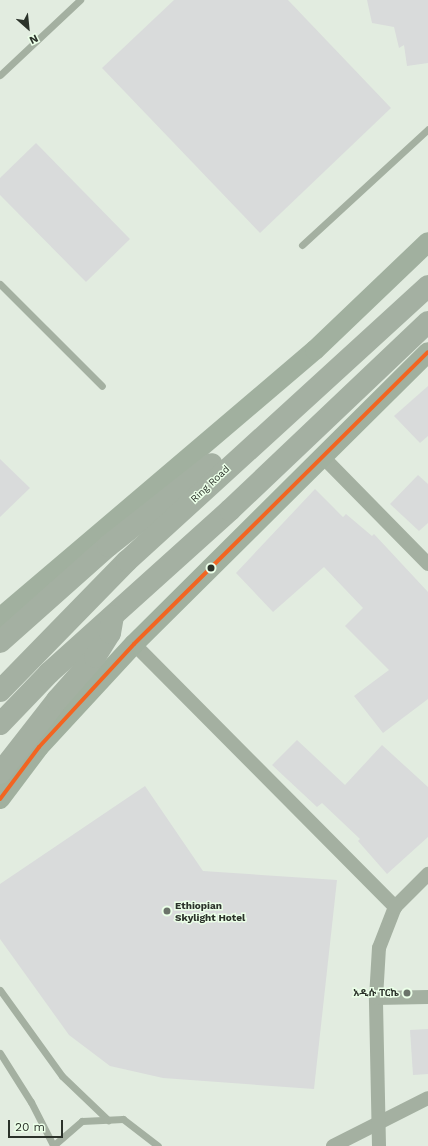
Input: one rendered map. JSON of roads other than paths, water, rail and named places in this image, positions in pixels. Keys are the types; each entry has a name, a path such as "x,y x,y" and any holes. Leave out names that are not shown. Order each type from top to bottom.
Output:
{"highway":[{"name":"Ring Road","path":"0,691 127,561 289,415 428,286"},
{"path":"0,724 114,613 230,510 428,322"},
{"path":"0,642 102,551 163,502 237,444 289,415"},
{"path":"0,773 57,700 95,657 110,633 114,613"}],"street":[{"path":"0,618 315,350 428,242"},
{"path":"0,799 39,747 134,644 321,455 428,352"},
{"path":"321,455 428,564"},
{"path":"134,644 395,907"},
{"path":"379,1146 376,998 379,948 395,907 428,874"},
{"path":"376,998 428,997"},
{"path":"333,1146 428,1098"}],"lane":[{"path":"0,75 80,0"},
{"path":"302,245 428,129"},
{"path":"0,284 102,386"},
{"path":"0,990 62,1076 108,1120"},
{"path":"0,1053 31,1102 53,1146 82,1121 123,1119 158,1146"}],"place":[{"name":"Ethiopian Skylight Hotel","path":"167,911"},
{"name":"አዲሱ ፐርኬ","path":"407,993"}]}
